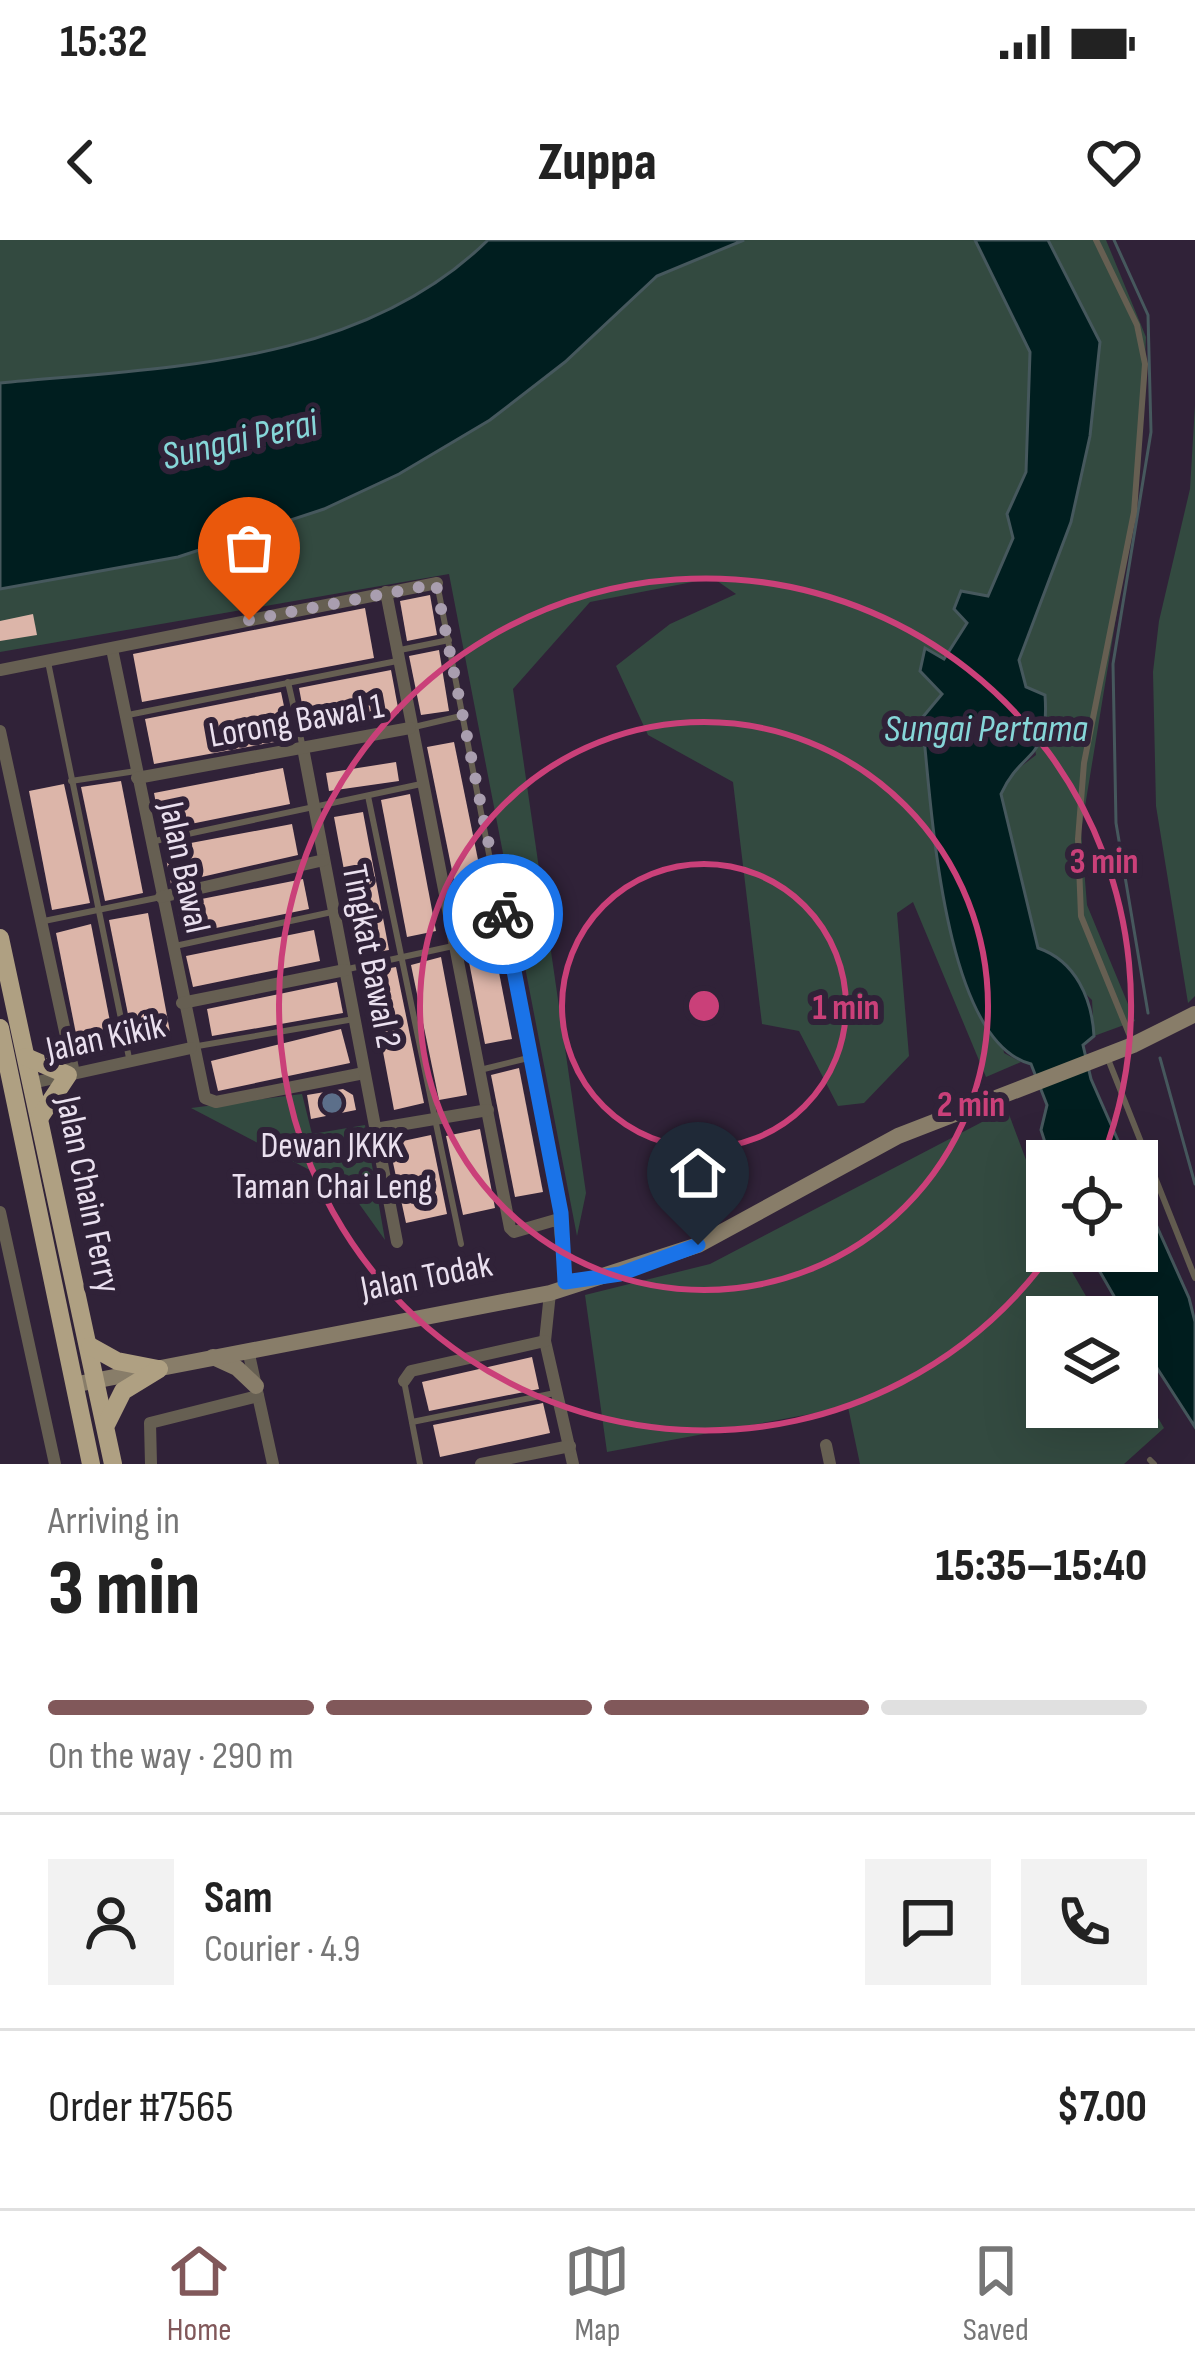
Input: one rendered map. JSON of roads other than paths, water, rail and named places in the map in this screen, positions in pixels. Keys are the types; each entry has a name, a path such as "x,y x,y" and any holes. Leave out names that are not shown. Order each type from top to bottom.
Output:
{"highway":[{"name":"Jalan Chain Ferry","path":"0,938 113,1464"},
{"name":"Jalan Chain Ferry","path":"0,1028 3,1068 91,1464"},
{"path":"26,1057 71,1074 40,1117"},
{"path":"0,1108 20,1130"},
{"path":"90,1346 117,1361 159,1369"},
{"path":"106,1425 123,1390 159,1369"}],"main road":[{"name":"Jalan Todak","path":"75,1385 285,1346 620,1274 698,1245 898,1136 1133,1045 1195,1014"},
{"name":"Jalan Todak","path":"248,1350 264,1341 558,1287"},
{"path":"257,1391 266,1360 285,1346"},
{"path":"212,1357 237,1368 257,1391"}],"street":[{"path":"0,670 436,584"},
{"path":"386,592 510,1228 514,1232 560,1219 558,1287 545,1341 573,1464"},
{"name":"Jalan Bawal","path":"112,649 191,1048 205,1097 216,1102 364,1073"},
{"name":"Lorong Bawal 1","path":"136,774 410,728"},
{"name":"Jalan Chain Ferry","path":"0,731 71,1074"},
{"name":"Tingkat Bawal 2","path":"303,748 397,1242"},
{"path":"161,897 324,860"},
{"path":"182,1003 345,970"},
{"name":"Jalan Kikik","path":"32,1083 191,1048"},
{"path":"375,1129 488,1110"},
{"path":"0,1212 55,1464"},
{"path":"404,1382 411,1371 545,1341"},
{"path":"248,1350 273,1464"},
{"path":"151,1464 150,1423 257,1391"},
{"path":"826,1445 830,1464"},
{"path":"481,1464 570,1446"}],"lane":[{"path":"1096,240 1137,325 1145,364 1134,512 1084,763 1078,839 1082,916 1133,1045"},
{"path":"436,584 560,1219"},
{"path":"124,715 288,682 449,640"},
{"path":"47,658 129,1058"},
{"name":"Tingkat Bawal 2","path":"288,682 303,748"},
{"name":"Lorong Bawal 1","path":"410,728 465,716"},
{"path":"71,781 136,774"},
{"path":"150,842 421,784"},
{"path":"368,796 431,1120 461,1244"},
{"path":"41,922 161,897"},
{"path":"447,909 500,899"},
{"path":"172,947 334,912"},
{"path":"345,970 453,945"},
{"path":"191,1048 354,1019"},
{"path":"480,1070 532,1057"},
{"path":"1102,1057 1195,1278"},
{"path":"404,1382 420,1464"},
{"path":"412,1422 559,1392"}],"water":[{"name":"Sungai Perai","path":"488,240 744,240 657,276 565,362 490,420 399,474 324,509 178,557 0,589 0,383 194,364 321,336 381,313 437,282"},
{"name":"Sungai Pertama","path":"975,240 1048,240 1100,342 1090,436 1071,522 1019,660 1026,687 1045,695 1043,732 1001,794 1038,948 1072,972 1090,1008 1094,1036 1083,1045 1091,1079 1118,1140 1044,1140 1041,1130 1047,1105 1031,1064 1001,1046 977,1011 959,965 937,856 922,718 942,694 920,671 925,648 944,659 967,623 954,609 961,591 988,596 1013,538 1007,514 1026,472 1030,352"},
{"path":"1158,1229 1195,1322 1195,1427 1158,1370 1158,1296 1114,1296 1100,1272 1158,1272"}],"waterway":[{"path":"1114,240 1148,315 1151,432 1113,664 1116,823 1148,1013"},
{"path":"1160,1058 1195,1184"}],"place":[{"name":"Dewan JKKK Taman Chai Leng","path":"332,1103"}]}
